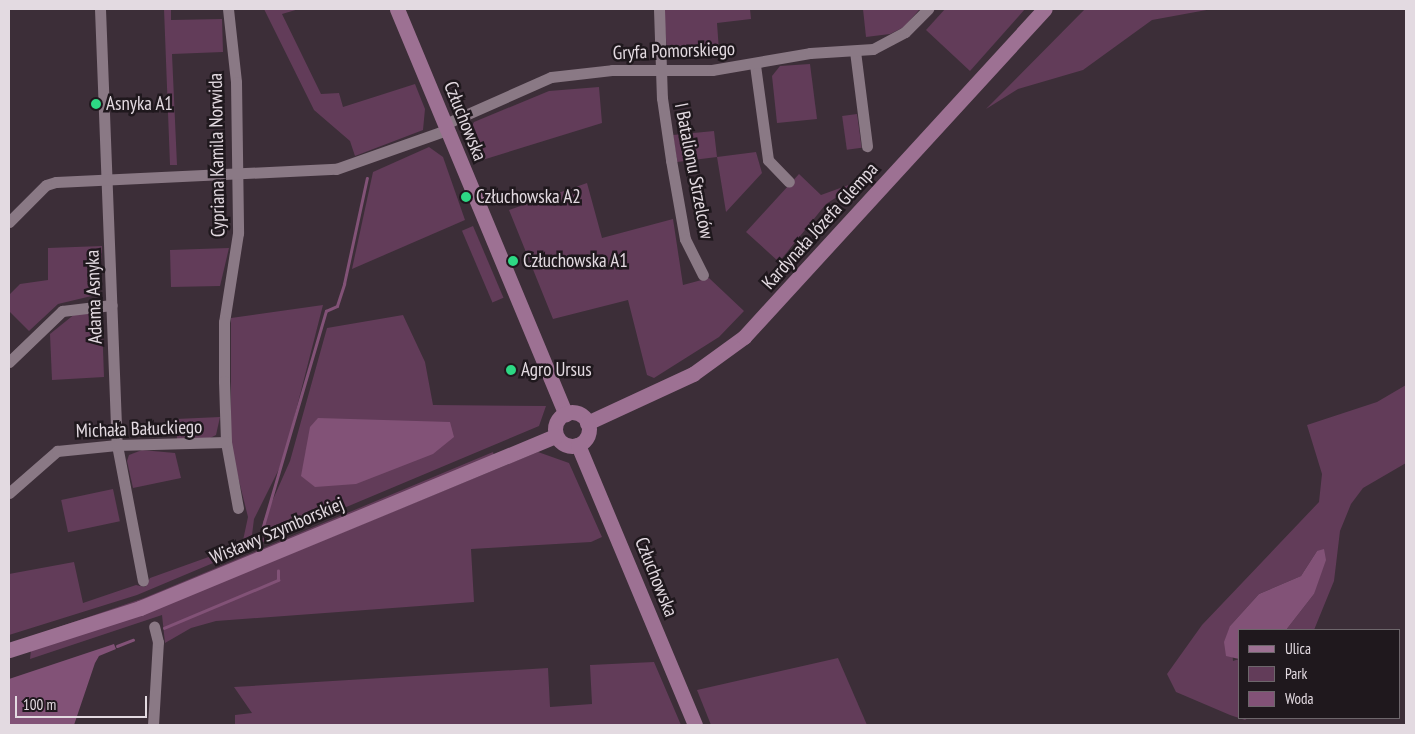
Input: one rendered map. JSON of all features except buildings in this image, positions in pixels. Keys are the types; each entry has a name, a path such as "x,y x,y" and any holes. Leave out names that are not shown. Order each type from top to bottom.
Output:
{"main road":[{"name":"Człuchowska","path":"397,9 566,414"},
{"name":"Kardynała Józefa Glempa","path":"587,423 693,374 744,337 1045,9"},
{"path":"566,414 579,414 587,423 587,436 578,445 564,444 556,436 556,424 566,414"},
{"name":"Wisławy Szymborskiej","path":"9,650 140,608 556,436"},
{"name":"Człuchowska","path":"578,445 695,725"}],"street":[{"name":"Adama Asnyka","path":"100,9 117,444 143,581"},
{"name":"Cypriana Kamila Norwida","path":"228,9 237,173 238,233 224,322 226,442 238,508"},
{"name":"I Batalionu Strzelców","path":"659,9 660,70 685,239 703,275"},
{"name":"Gryfa Pomorskiego","path":"9,222 46,186 107,178 336,169 446,127 551,77 755,65 810,53 855,51 892,41 928,9"},
{"path":"855,51 867,146"},
{"path":"755,65 768,160 789,182"},
{"path":"9,362 62,311 112,305"},
{"name":"Michała Bałuckiego","path":"9,493 56,451 117,444 226,442"},
{"path":"153,725 158,642 154,626"}],"green space":[{"path":"164,9 171,9 171,20 222,19 223,52 172,54 177,165 170,165"},
{"path":"264,9 299,9 282,14 321,94 339,93 343,107 415,84 425,109 423,130 355,156 350,141 314,110"},
{"path":"663,9 750,9 751,19 717,23 719,51 674,56 667,49"},
{"path":"863,9 919,10 904,27 890,34 866,37"},
{"path":"945,9 1025,9 970,71 926,30"},
{"path":"1085,9 1212,9 1152,20 1083,70 1018,89 986,109"},
{"path":"810,64 817,119 777,123 772,76 780,66"},
{"path":"599,87 602,123 476,162 466,137 474,122 549,91"},
{"path":"857,114 862,148 847,150 842,116"},
{"path":"714,131 717,157 677,162 673,135"},
{"path":"429,147 443,157 465,220 352,269 373,172"},
{"path":"756,152 762,173 726,212 717,157"},
{"path":"799,174 821,195 865,179 826,204 779,262 746,232"},
{"path":"587,183 602,238 673,219 683,285 709,278 744,311 719,337 654,378 647,375 628,300 553,319 509,210"},
{"path":"473,226 503,298 492,302 462,231"},
{"path":"102,246 100,294 58,304 29,331 9,311 9,295 20,284 48,280 48,248"},
{"path":"229,248 220,286 171,287 170,250"},
{"path":"323,305 283,461 254,519 251,543 268,536 263,522 290,461 327,328 403,315 425,362 433,405 546,406 539,426 137,595 9,635 9,574 74,562 83,603 136,585 145,587 150,578 242,545 248,517 231,449 231,318"},
{"path":"76,313 94,313 102,323 104,377 52,380 50,334"},
{"path":"1406,385 1406,463 1363,488 1351,504 1340,531 1334,581 1314,629 1287,629 1314,594 1317,551 1301,576 1259,594 1230,626 1233,661 1238,659 1238,718 1176,692 1167,674 1202,625 1319,502 1322,474 1307,425 1377,402"},
{"path":"220,417 216,435 206,440 177,439 176,419"},
{"path":"142,450 175,453 181,478 133,488 127,461 129,455"},
{"path":"493,452 494,455 144,601 9,644 144,598"},
{"path":"538,452 569,463 602,537 591,542 471,549 474,602 216,621 191,628 165,643 162,615 30,659 31,650 144,614"},
{"path":"113,489 120,521 68,532 61,500"},
{"path":"838,658 867,725 711,725 697,690"},
{"path":"654,662 681,725 235,725 235,715 252,713 234,687 548,668 550,707 592,704 590,665"}],"water":[{"path":"318,418 450,422 454,437 433,454 356,484 315,487 301,476 310,427"},
{"path":"1324,549 1326,560 1314,594 1287,629 1238,629 1238,659 1226,656 1224,642 1230,626 1259,594 1301,576 1317,551"},
{"path":"114,644 116,649 99,656 95,663 74,725 9,725 9,679"}],"waterway":[{"path":"261,533 326,311 337,306 344,284 367,178"},
{"path":"164,628 278,580 278,571"},
{"path":"117,646 133,640"}],"place":[{"name":"Asnyka A1","path":"96,104"},
{"name":"Człuchowska A2","path":"466,197"},
{"name":"Człuchowska A1","path":"513,261"},
{"name":"Agro Ursus","path":"511,370"}]}
